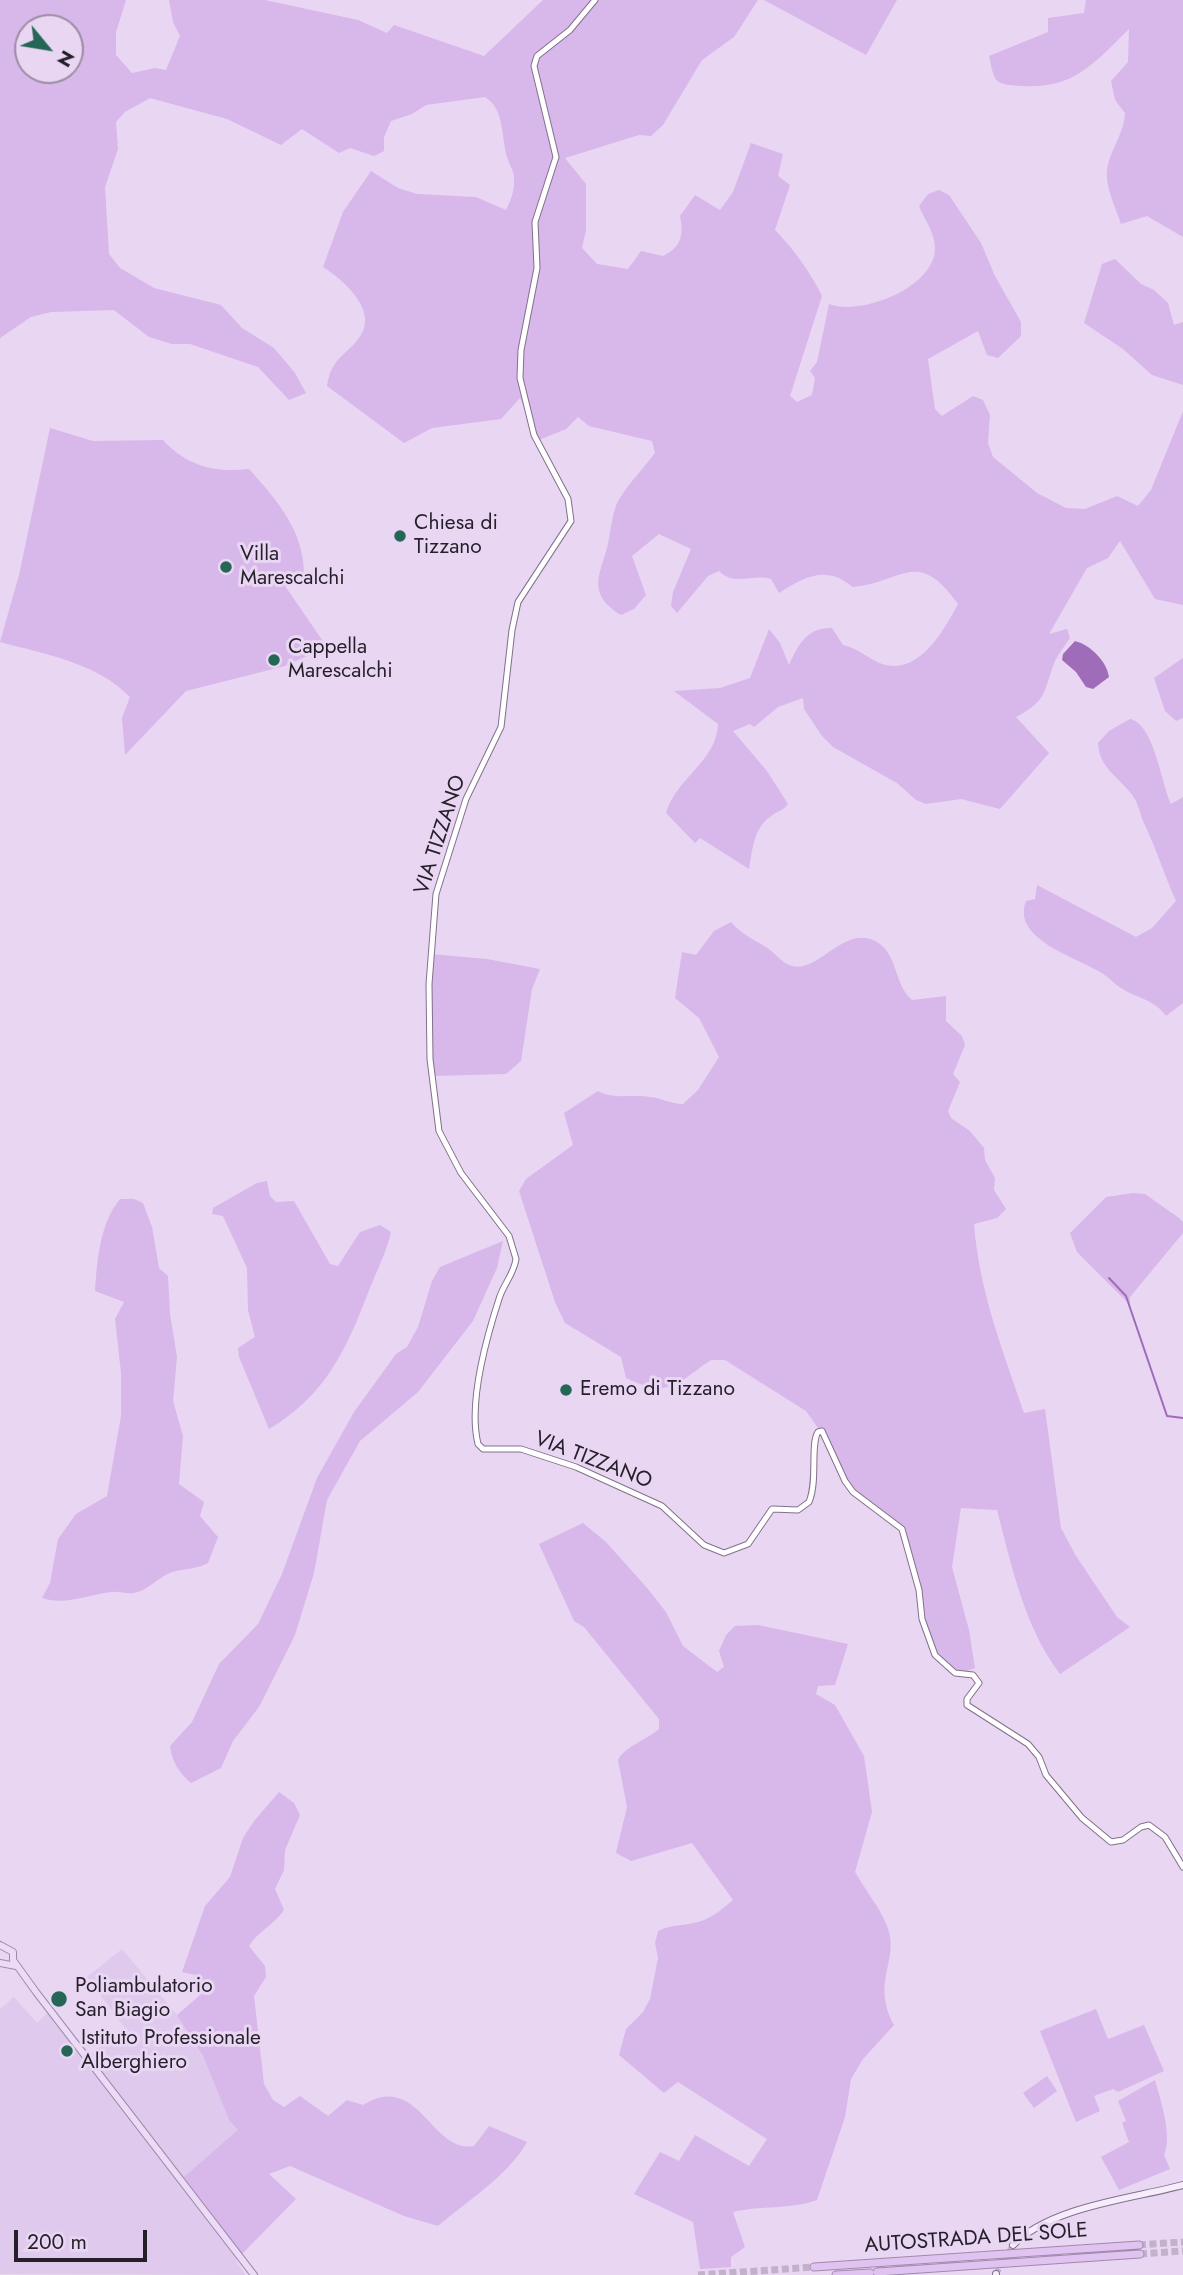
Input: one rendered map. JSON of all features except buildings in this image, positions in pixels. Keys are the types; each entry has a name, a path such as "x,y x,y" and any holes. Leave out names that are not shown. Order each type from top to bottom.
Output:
{"highway":[{"name":"AUTOSTRADA DEL SOLE","path":"814,2267 1140,2250 836,2275"}],"main road":[{"path":"1,1948 13,1952 13,1963 256,2275"},
{"path":"0,1963 13,1963"},
{"path":"1013,2245 1025,2234 1052,2219 1183,2185"}],"street":[{"name":"VIA TIZZANO","path":"595,0 570,30 537,56 534,66 555,143 553,166 535,222 537,268 521,350 522,390 542,454 568,499 571,521 518,603 512,630 501,727 466,799 436,894 429,984 430,1059 439,1131 456,1164 509,1236 516,1259 499,1297 482,1362 475,1413 478,1444 491,1451 509,1448 547,1456 653,1501 704,1545 724,1553 748,1544 772,1509 798,1510 809,1502 815,1478 814,1438 822,1431 845,1481 853,1492 902,1529 932,1650 955,1672 973,1675 979,1683 967,1699 967,1705 1033,1749 1052,1783 1082,1818 1107,1839 1111,1842 1123,1840 1141,1827 1149,1825 1165,1836 1183,1867"}],"shaded area":[{"path":"0,0 126,0 116,32 116,55 132,73 155,68 166,70 180,36 173,22 169,0 265,0 358,20 387,33 394,25 484,56 543,0 758,0 734,37 702,60 663,125 651,136 639,135 565,158 586,184 586,230 582,248 597,264 628,269 641,251 663,256 674,249 680,240 680,216 695,195 720,210 733,192 751,143 783,154 778,176 790,185 775,230 801,261 822,296 790,396 797,402 812,395 815,378 810,371 817,362 829,304 842,307 875,303 908,288 921,277 931,265 935,245 919,206 928,194 939,190 949,195 981,243 995,276 1021,322 1021,336 998,358 987,355 978,331 928,359 935,409 942,416 973,396 983,400 990,415 988,443 993,457 1037,493 1066,508 1085,509 1117,496 1138,506 1151,490 1183,411 1183,605 1155,599 1120,541 1108,558 1087,568 1049,634 1067,629 1070,638 1055,661 1039,700 1016,717 1049,753 1000,809 961,799 926,804 916,800 897,783 833,747 804,709 803,698 778,707 754,727 750,724 733,731 767,771 788,804 760,827 749,869 700,838 695,843 666,813 678,790 711,749 718,724 674,691 720,688 750,678 769,629 780,643 789,665 800,644 810,634 823,628 832,628 843,645 877,662 895,666 908,663 919,657 938,638 958,604 944,587 920,572 909,572 853,587 834,576 816,575 779,593 771,579 731,578 719,571 708,576 677,613 671,606 673,592 691,549 659,534 632,556 646,595 634,609 621,615 603,599 598,582 616,506 655,453 652,441 589,426 578,417 566,429 539,440 520,398 501,419 432,428 404,443 327,386 333,367 357,341 365,323 361,304 339,278 323,267 343,212 371,171 398,188 417,194 476,197 506,210 513,191 514,175 507,157 499,116 485,97 426,105 412,114 391,121 384,137 384,151 374,156 350,148 339,153 302,129 281,145 227,119 150,98 125,112 116,122 118,149 105,187 109,254 120,268 154,288 221,305 242,328 274,348 295,373 306,393 289,400 258,367 190,344 172,344 149,337 114,310 51,312 31,317 0,338"},
{"path":"764,0 897,0 866,55"},
{"path":"1086,0 1183,0 1183,237 1147,216 1121,224 1109,190 1107,170 1125,113 1115,100 1111,81 1128,62 1129,29 1083,71 1057,83 1023,86 1001,83 995,77 989,56 1048,32 1048,18 1084,13"},
{"path":"1115,259 1141,284 1154,290 1168,303 1174,325 1183,322 1183,385 1152,375 1123,349 1084,323 1102,264"},
{"path":"50,428 93,441 163,440 182,456 202,466 224,470 249,469 279,505 294,530 303,558 304,574 285,586 327,647 285,666 186,691 125,755 122,718 130,697 117,685 69,661 0,642 19,575"},
{"path":"1075,641 1092,650 1108,671 1109,677 1093,689 1086,687 1076,672 1062,660 1063,654"},
{"path":"1183,658 1183,718 1176,721 1165,711 1154,678"},
{"path":"1130,719 1138,723 1151,742 1171,804 1183,797 1183,1003 1166,1016 1151,1003 1127,992 1103,974 1048,945 1028,926 1024,914 1026,901 1035,899 1037,885 1136,937 1152,928 1176,901 1135,799 1106,766 1099,752 1098,743 1109,731"},
{"path":"731,922 792,966 812,963 854,939 865,938 877,942 889,955 902,986 912,1000 946,996 946,1021 962,1036 965,1045 953,1074 960,1082 948,1111 951,1118 970,1131 984,1148 985,1160 995,1178 994,1190 1006,1209 997,1218 974,1224 986,1297 1024,1413 1045,1409 1061,1528 1076,1556 1117,1617 1130,1627 1060,1674 1028,1616 997,1510 961,1508 952,1567 969,1630 975,1668 963,1672 949,1668 932,1649 901,1526 862,1501 845,1484 830,1445 806,1411 725,1360 711,1360 680,1382 663,1388 626,1378 621,1357 565,1323 555,1302 519,1191 526,1179 573,1145 564,1113 598,1091 683,1104 698,1090 719,1057 699,1018 675,998 682,952 696,955 714,931"},
{"path":"431,954 487,959 540,969 532,989 521,1061 506,1074 432,1076"},
{"path":"267,1181 270,1196 276,1202 294,1201 330,1264 338,1266 360,1232 380,1225 391,1232 360,1314 331,1370 305,1402 269,1429 239,1357 238,1348 255,1337 248,1310 247,1268 223,1216 212,1214 213,1208 257,1183"},
{"path":"1145,1194 1179,1218 1183,1222 1183,1233 1130,1297 1130,1305 1077,1252 1070,1233 1106,1197"},
{"path":"120,1199 134,1199 143,1203 152,1227 159,1268 168,1276 170,1314 177,1357 173,1401 183,1436 179,1484 204,1502 200,1516 218,1537 208,1563 172,1572 139,1591 51,1600 42,1598 50,1583 58,1539 76,1514 107,1496 121,1416 121,1373 115,1319 124,1302 95,1291 104,1230"},
{"path":"503,1241 497,1268 473,1321 418,1392 360,1441 327,1500 314,1573 295,1635 259,1707 233,1741 221,1768 191,1783 177,1767 170,1746 192,1722 219,1664 258,1624 282,1574 317,1478 354,1412 396,1354 407,1347 418,1327 432,1281 440,1267"},
{"path":"583,1523 606,1542 648,1589 666,1612 683,1646 717,1672 724,1667 719,1651 726,1635 735,1626 758,1625 848,1644 835,1685 818,1686 816,1694 835,1705 864,1756 872,1812 855,1872 878,1907 888,1929 890,1951 885,1996 894,2025 863,2059 851,2079 845,2117 817,2200 733,2212 745,2247 731,2257 731,2267 700,2269 693,2222 634,2194 660,2152 679,2161 695,2135 749,2166 767,2139 678,2082 664,2093 619,2055 626,2029 643,2012 650,1999 658,1958 655,1943 658,1931 704,1920 733,1900 692,1843 631,1861 616,1853 627,1807 618,1760 625,1751 659,1729 659,1719 584,1627 574,1621 539,1544"},
{"path":"279,1792 294,1803 300,1815 285,1850 284,1870 275,1889 284,1910 249,1946 265,1966 266,1977 254,1996 264,2084 273,2100 284,2107 300,2096 328,2116 347,2100 363,2105 382,2097 398,2098 423,2115 446,2138 459,2145 474,2146 489,2126 527,2142 499,2176 438,2226 404,2216 290,2166 269,2174 296,2199 242,2254 184,2177 238,2130 229,2120 203,2056 177,2015 199,1996 196,1975 182,1972 205,1906 230,1877 243,1838 254,1821"},
{"path":"122,1949 177,2015 203,2056 229,2120 238,2130 198,2197 242,2254 236,2261 245,2275 0,2274 0,2009 14,1997 37,2023 52,2009 91,2054 125,2028 87,1977"},
{"path":"1096,2009 1108,2039 1144,2025 1164,2071 1118,2092 1113,2089 1094,2096 1100,2111 1076,2122 1040,2031"},
{"path":"1047,2076 1057,2091 1034,2108 1023,2093"},
{"path":"1155,2080 1166,2128 1164,2155 1170,2169 1119,2190 1101,2157 1129,2142 1122,2123 1126,2121 1118,2101"}],"waterway":[{"path":"1109,1278 1126,1296 1167,1416 1183,1418"}],"tunnel":[{"path":"1139,2245 1183,2242"},
{"path":"996,2274 1013,2245"},
{"path":"1140,2254 1183,2251"},
{"path":"698,2275 814,2267"}],"place":[{"name":"Chiesa di Tizzano","path":"400,536"},
{"name":"Villa Marescalchi","path":"226,567"},
{"name":"Cappella Marescalchi","path":"274,660"},
{"name":"Eremo di Tizzano","path":"566,1390"},
{"name":"Poliambulatorio San Biagio","path":"59,1999"},
{"name":"Istituto Professionale Alberghiero","path":"67,2051"}]}
